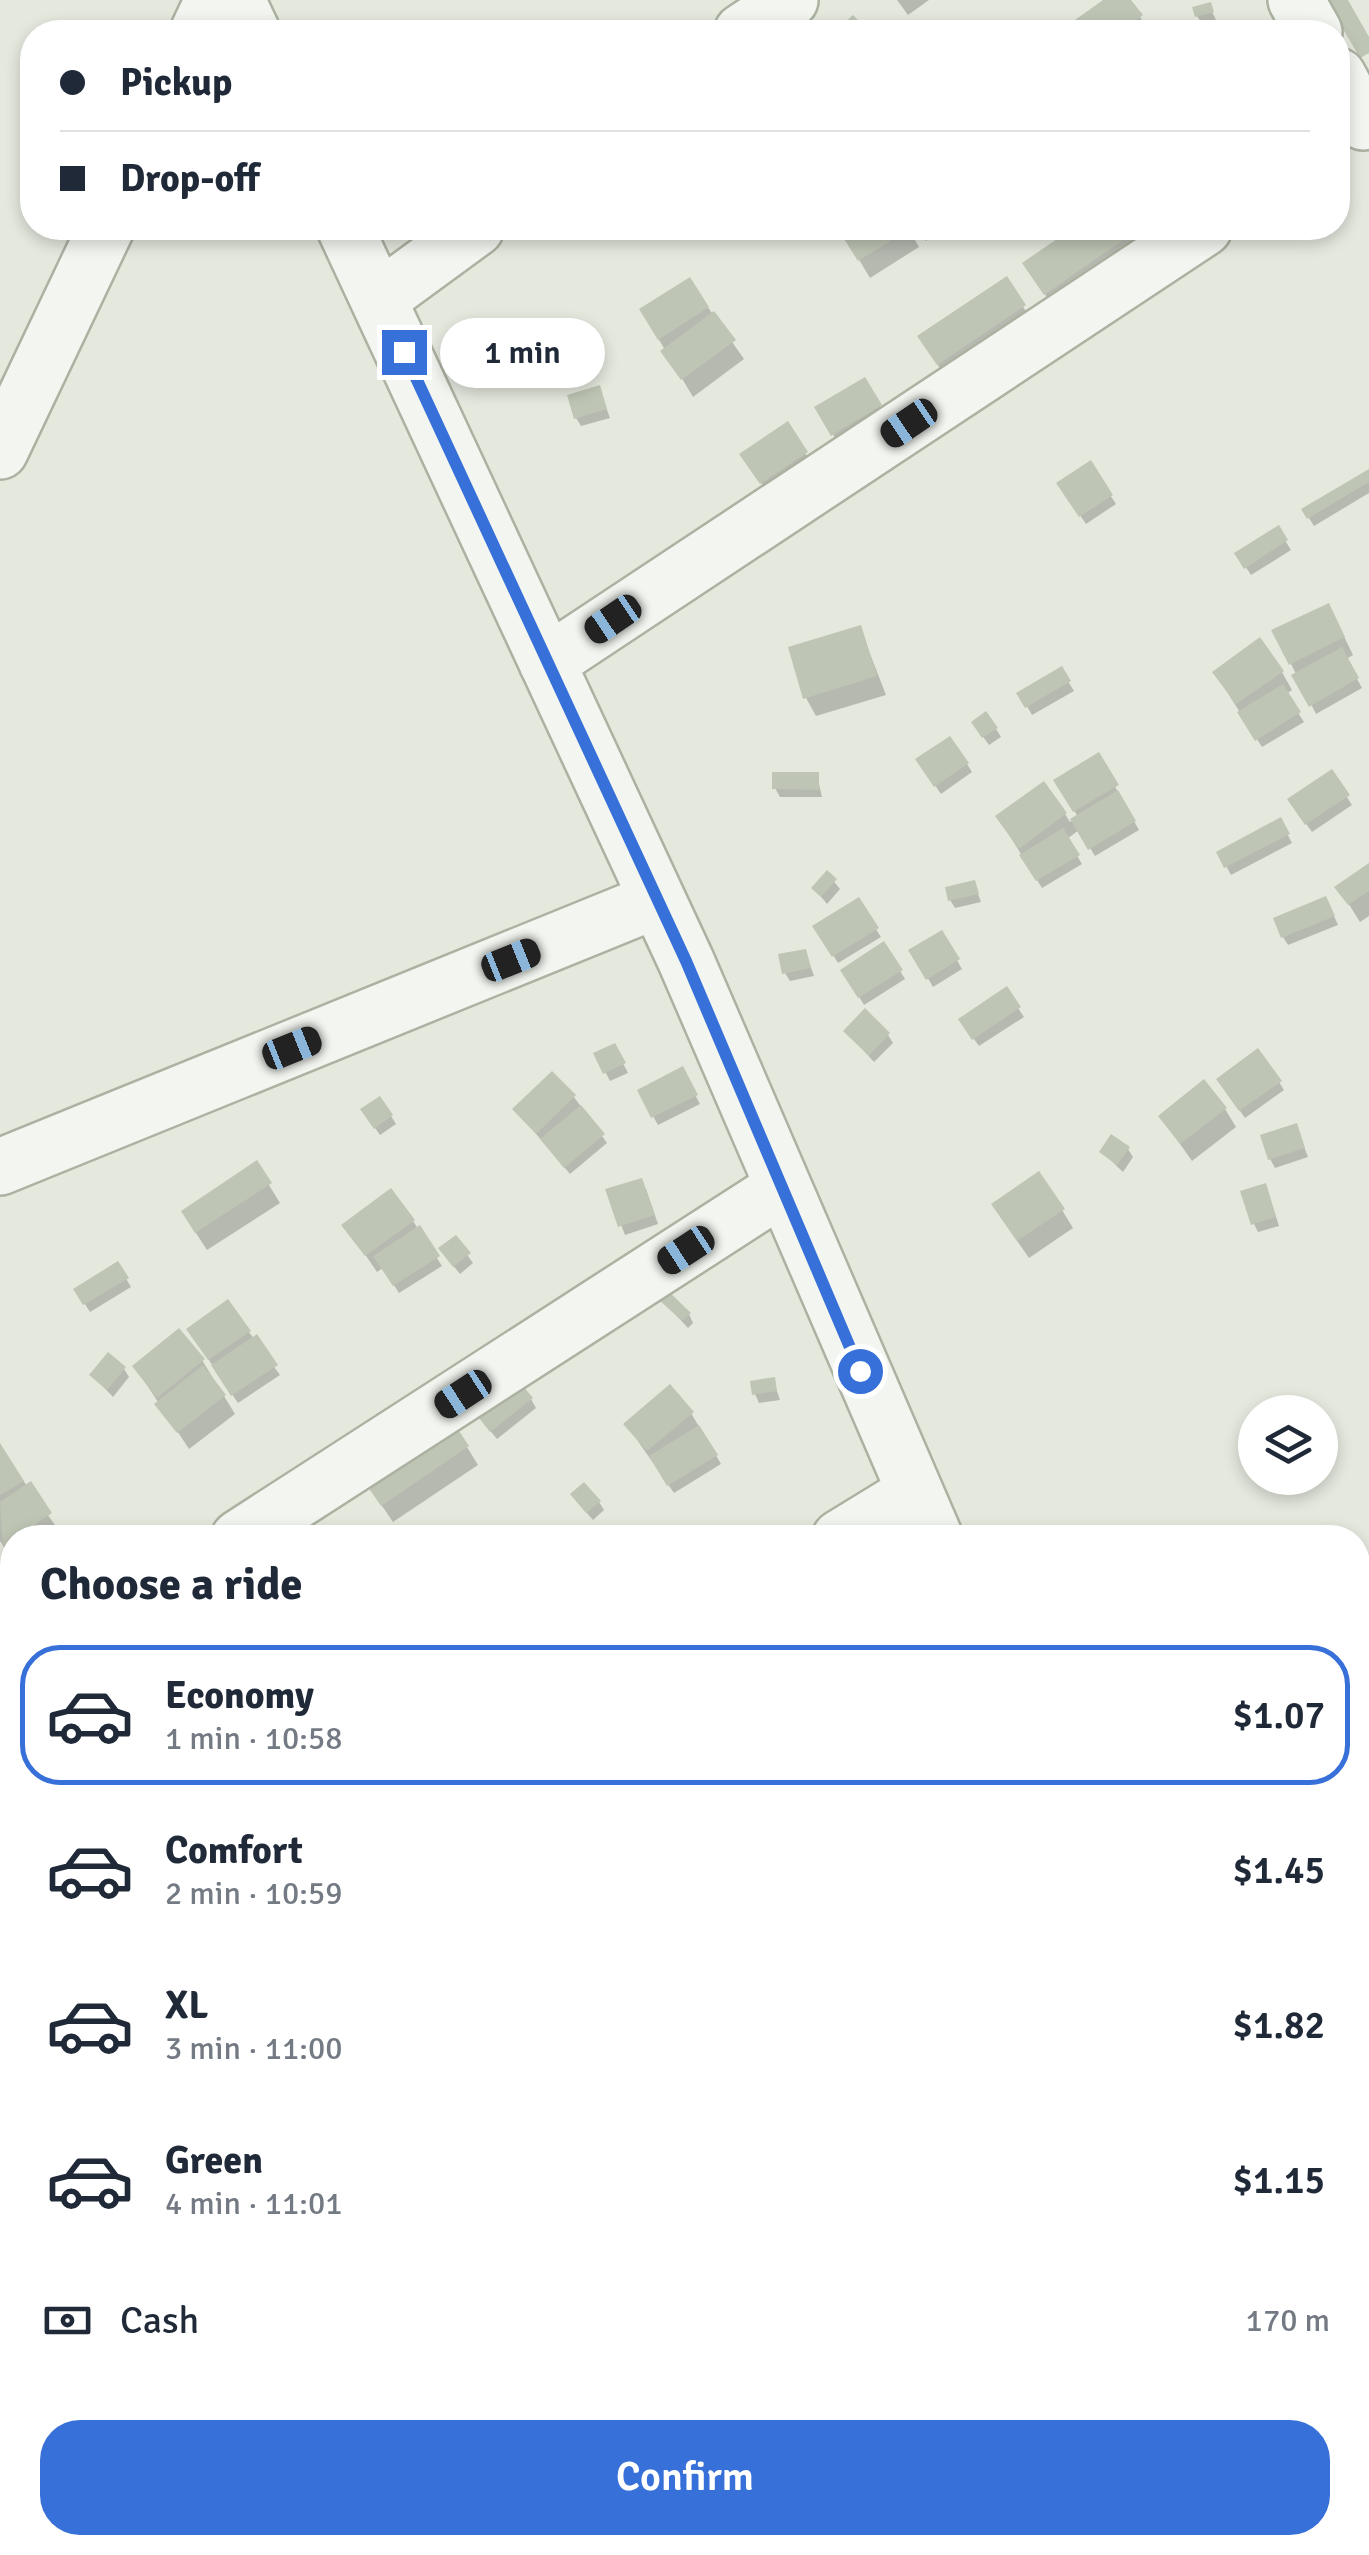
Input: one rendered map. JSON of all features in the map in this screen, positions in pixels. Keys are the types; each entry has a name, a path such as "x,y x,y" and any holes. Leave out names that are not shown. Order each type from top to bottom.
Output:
{"street":[{"path":"760,20 790,0"},
{"path":"0,451 100,240"},
{"path":"351,240 657,900 925,1515 888,1525"},
{"path":"379,299 460,240"},
{"path":"548,662 1186,240"},
{"path":"0,1166 657,900"},
{"path":"259,1525 782,1188"}],"building":[{"path":"1103,0 1131,0 1143,15 1136,20 1075,20"},
{"path":"1326,0 1348,0 1369,37 1369,53 1360,58 1350,41 1350,20 1338,20"},
{"path":"1211,2 1214,12 1195,17 1192,7"},
{"path":"845,240 892,240 858,261"},
{"path":"1056,240 1123,240 1044,295 1022,263"},
{"path":"1007,276 1026,305 937,365 917,336"},
{"path":"690,277 709,307 658,340 639,309"},
{"path":"714,311 736,340 681,380 660,351"},
{"path":"865,377 882,405 831,436 814,407"},
{"path":"600,385 607,409 574,419 567,395"},
{"path":"788,421 808,452 760,484 739,454"},
{"path":"1091,460 1113,495 1079,517 1056,483"},
{"path":"1369,469 1369,482 1307,519 1301,509"},
{"path":"1279,525 1288,540 1244,569 1234,553"},
{"path":"1329,603 1345,637 1289,665 1271,630"},
{"path":"861,625 877,676 803,699 788,647"},
{"path":"1260,637 1284,671 1236,704 1212,672"},
{"path":"1342,647 1359,678 1309,707 1291,675"},
{"path":"1062,666 1071,681 1025,708 1016,693"},
{"path":"1283,684 1301,712 1255,741 1237,712"},
{"path":"986,711 998,728 982,738 971,722"},
{"path":"950,736 969,763 934,787 915,759"},
{"path":"1099,752 1119,785 1073,812 1053,780"},
{"path":"1332,769 1350,795 1305,825 1287,799"},
{"path":"772,772 819,772 819,790 772,789"},
{"path":"1044,781 1067,813 1019,849 995,816"},
{"path":"1118,790 1136,821 1088,850 1070,819"},
{"path":"1281,817 1290,834 1224,868 1216,852"},
{"path":"1063,828 1080,855 1036,881 1019,855"},
{"path":"1369,863 1369,891 1348,905 1334,887"},
{"path":"827,870 837,879 821,897 811,888"},
{"path":"975,880 979,894 948,901 945,887"},
{"path":"1326,896 1335,916 1281,938 1273,918"},
{"path":"859,897 879,928 832,957 812,926"},
{"path":"942,930 960,959 926,980 908,950"},
{"path":"884,941 903,970 858,998 840,970"},
{"path":"806,949 811,968 782,974 778,954"},
{"path":"1007,986 1021,1007 972,1040 958,1019"},
{"path":"865,1008 890,1033 869,1056 843,1031"},
{"path":"615,1043 626,1063 603,1074 593,1053"},
{"path":"1258,1048 1282,1081 1239,1111 1216,1079"},
{"path":"683,1066 698,1095 651,1118 637,1090"},
{"path":"552,1071 576,1095 536,1134 512,1109"},
{"path":"1204,1079 1227,1108 1180,1144 1158,1116"},
{"path":"380,1096 393,1115 374,1129 360,1109"},
{"path":"581,1105 605,1134 564,1168 540,1139"},
{"path":"1297,1123 1305,1148 1268,1160 1260,1135"},
{"path":"1111,1134 1130,1147 1117,1165 1099,1152"},
{"path":"257,1160 272,1183 195,1233 181,1211"},
{"path":"1039,1171 1065,1209 1017,1241 991,1204"},
{"path":"642,1178 655,1215 618,1227 605,1189"},
{"path":"1266,1183 1276,1217 1251,1225 1240,1191"},
{"path":"391,1188 415,1220 365,1256 341,1225"},
{"path":"420,1225 440,1256 393,1286 373,1256"},
{"path":"456,1235 471,1253 453,1267 438,1248"},
{"path":"118,1261 129,1278 83,1305 73,1289"},
{"path":"666,1289 691,1313 682,1321 657,1298"},
{"path":"228,1299 251,1331 208,1360 186,1329"},
{"path":"179,1328 205,1359 157,1398 132,1366"},
{"path":"257,1334 278,1365 231,1396 211,1365"},
{"path":"108,1352 126,1367 107,1390 89,1375"},
{"path":"203,1365 226,1395 177,1433 154,1404"},
{"path":"775,1377 777,1391 752,1395 750,1381"},
{"path":"517,1379 533,1398 490,1432 475,1413"},
{"path":"670,1384 694,1412 647,1451 623,1424"},
{"path":"453,1422 469,1446 381,1506 364,1481"},
{"path":"699,1425 718,1455 667,1486 649,1456"},
{"path":"0,1443 24,1481 0,1495"},
{"path":"31,1481 52,1513 34,1525 2,1525 0,1502"},
{"path":"584,1482 601,1501 586,1513 570,1494"}],"route":[{"path":"404,352 686,961 860,1371"}]}
